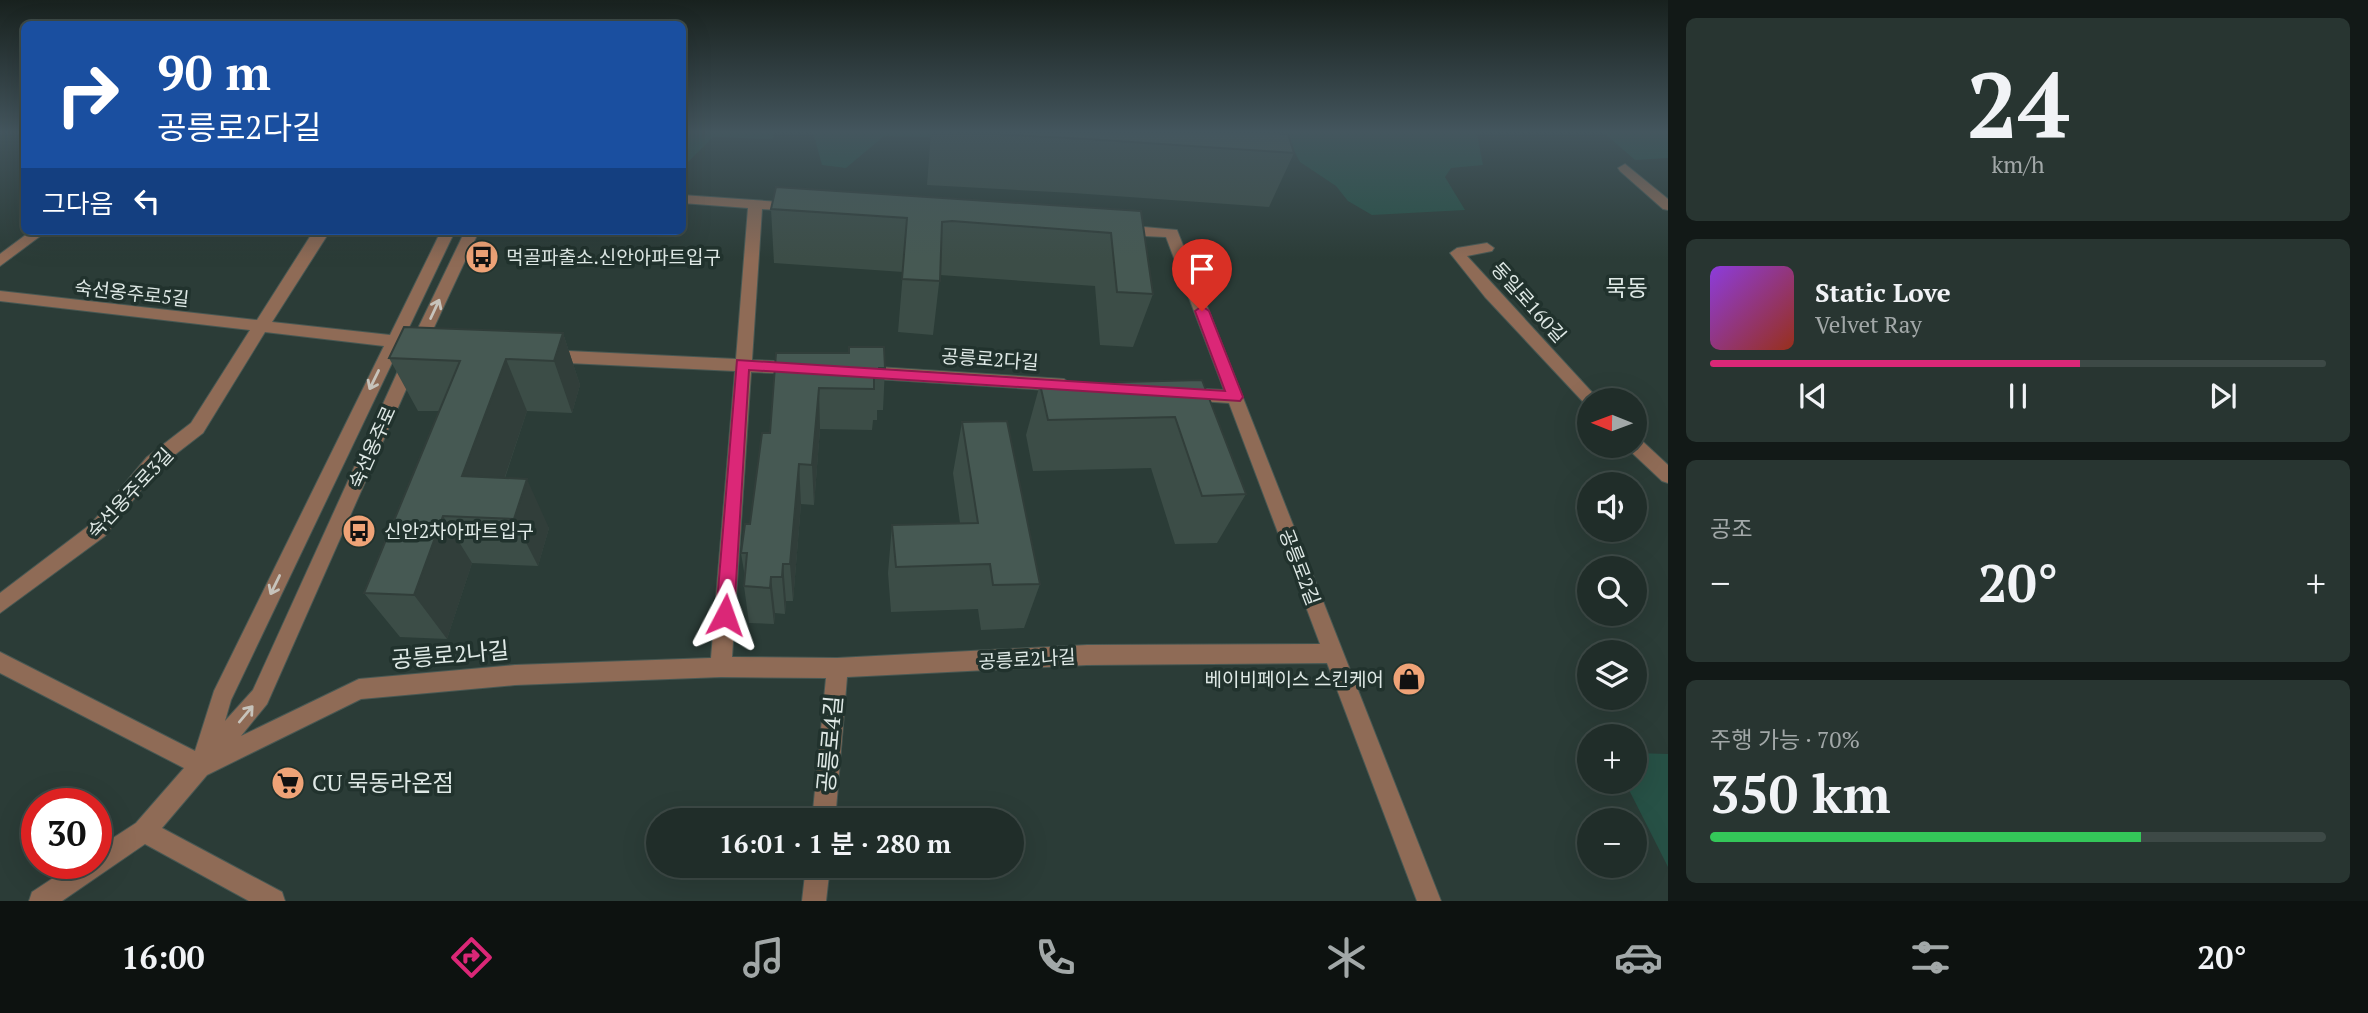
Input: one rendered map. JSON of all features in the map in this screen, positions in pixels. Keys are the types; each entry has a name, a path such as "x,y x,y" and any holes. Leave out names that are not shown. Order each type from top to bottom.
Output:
{"street":[{"path":"1632,174 1668,206"},
{"path":"686,199 811,208"},
{"path":"721,667 755,204"},
{"name":"공릉로2길","path":"1102,228 1172,233 1429,901"},
{"path":"0,261 35,235"},
{"path":"259,327 320,235"},
{"name":"숙선옹주로","path":"202,766 221,698 446,235"},
{"name":"숙선옹주로","path":"41,901 144,831 260,697 422,351 470,235"},
{"name":"동일로160길","path":"1487,248 1457,253 1490,293 1580,388"},
{"name":"숙선옹주로5길","path":"0,296 393,341"},
{"name":"숙선옹주로3길","path":"0,604 98,530 153,463 197,428 259,327"},
{"path":"524,355 810,368"},
{"name":"공릉로2다길","path":"838,370 1084,387"},
{"path":"1166,392 1235,397"},
{"path":"1647,456 1668,476"},
{"name":"공릉로2나길","path":"202,766 359,689 515,676 721,667 837,668 1087,656 1333,653"},
{"path":"0,662 202,766"},
{"name":"공릉로4길","path":"824,808 837,668"},
{"path":"144,831 273,901"},
{"path":"814,901 817,878"}],"green space":[{"path":"1318,174 1447,174 1445,177 1465,210 1372,215 1348,201 1336,186"},
{"path":"1647,753 1668,754 1668,867 1647,825 1647,808 1638,808 1631,794 1647,794"}],"building":[{"path":"776,187 1141,211 1153,294 1117,292 1111,233 952,221 942,222 940,281 902,279 907,218 771,209"},
{"path":"404,327 563,333 554,361 506,359 462,476 527,479 514,519 443,516 414,595 364,593 460,361 389,358"},
{"path":"849,347 884,347 885,368 879,368 879,378 874,378 874,389 819,388 812,465 799,464 790,564 783,564 782,577 771,577 770,588 744,586 747,553 741,553 745,524 750,524 762,433 770,433 776,353 849,353"},
{"path":"1202,380 1246,494 1202,496 1175,417 1048,420 1040,384"},
{"path":"1007,421 1040,584 993,585 990,564 896,567 892,525 978,523 962,422"}],"place":[{"name":"먹골파출소.신안아파트입구","path":"482,257"},
{"name":"신안2차아파트입구","path":"359,531"},
{"name":"베이비페이스 스킨케어","path":"1409,679"},
{"name":"CU 묵동라온점","path":"288,783"}],"district":[{"name":"묵동","path":"1627,288"}],"route":[{"path":"725,615 742,364 1235,397 1202,311"}]}
